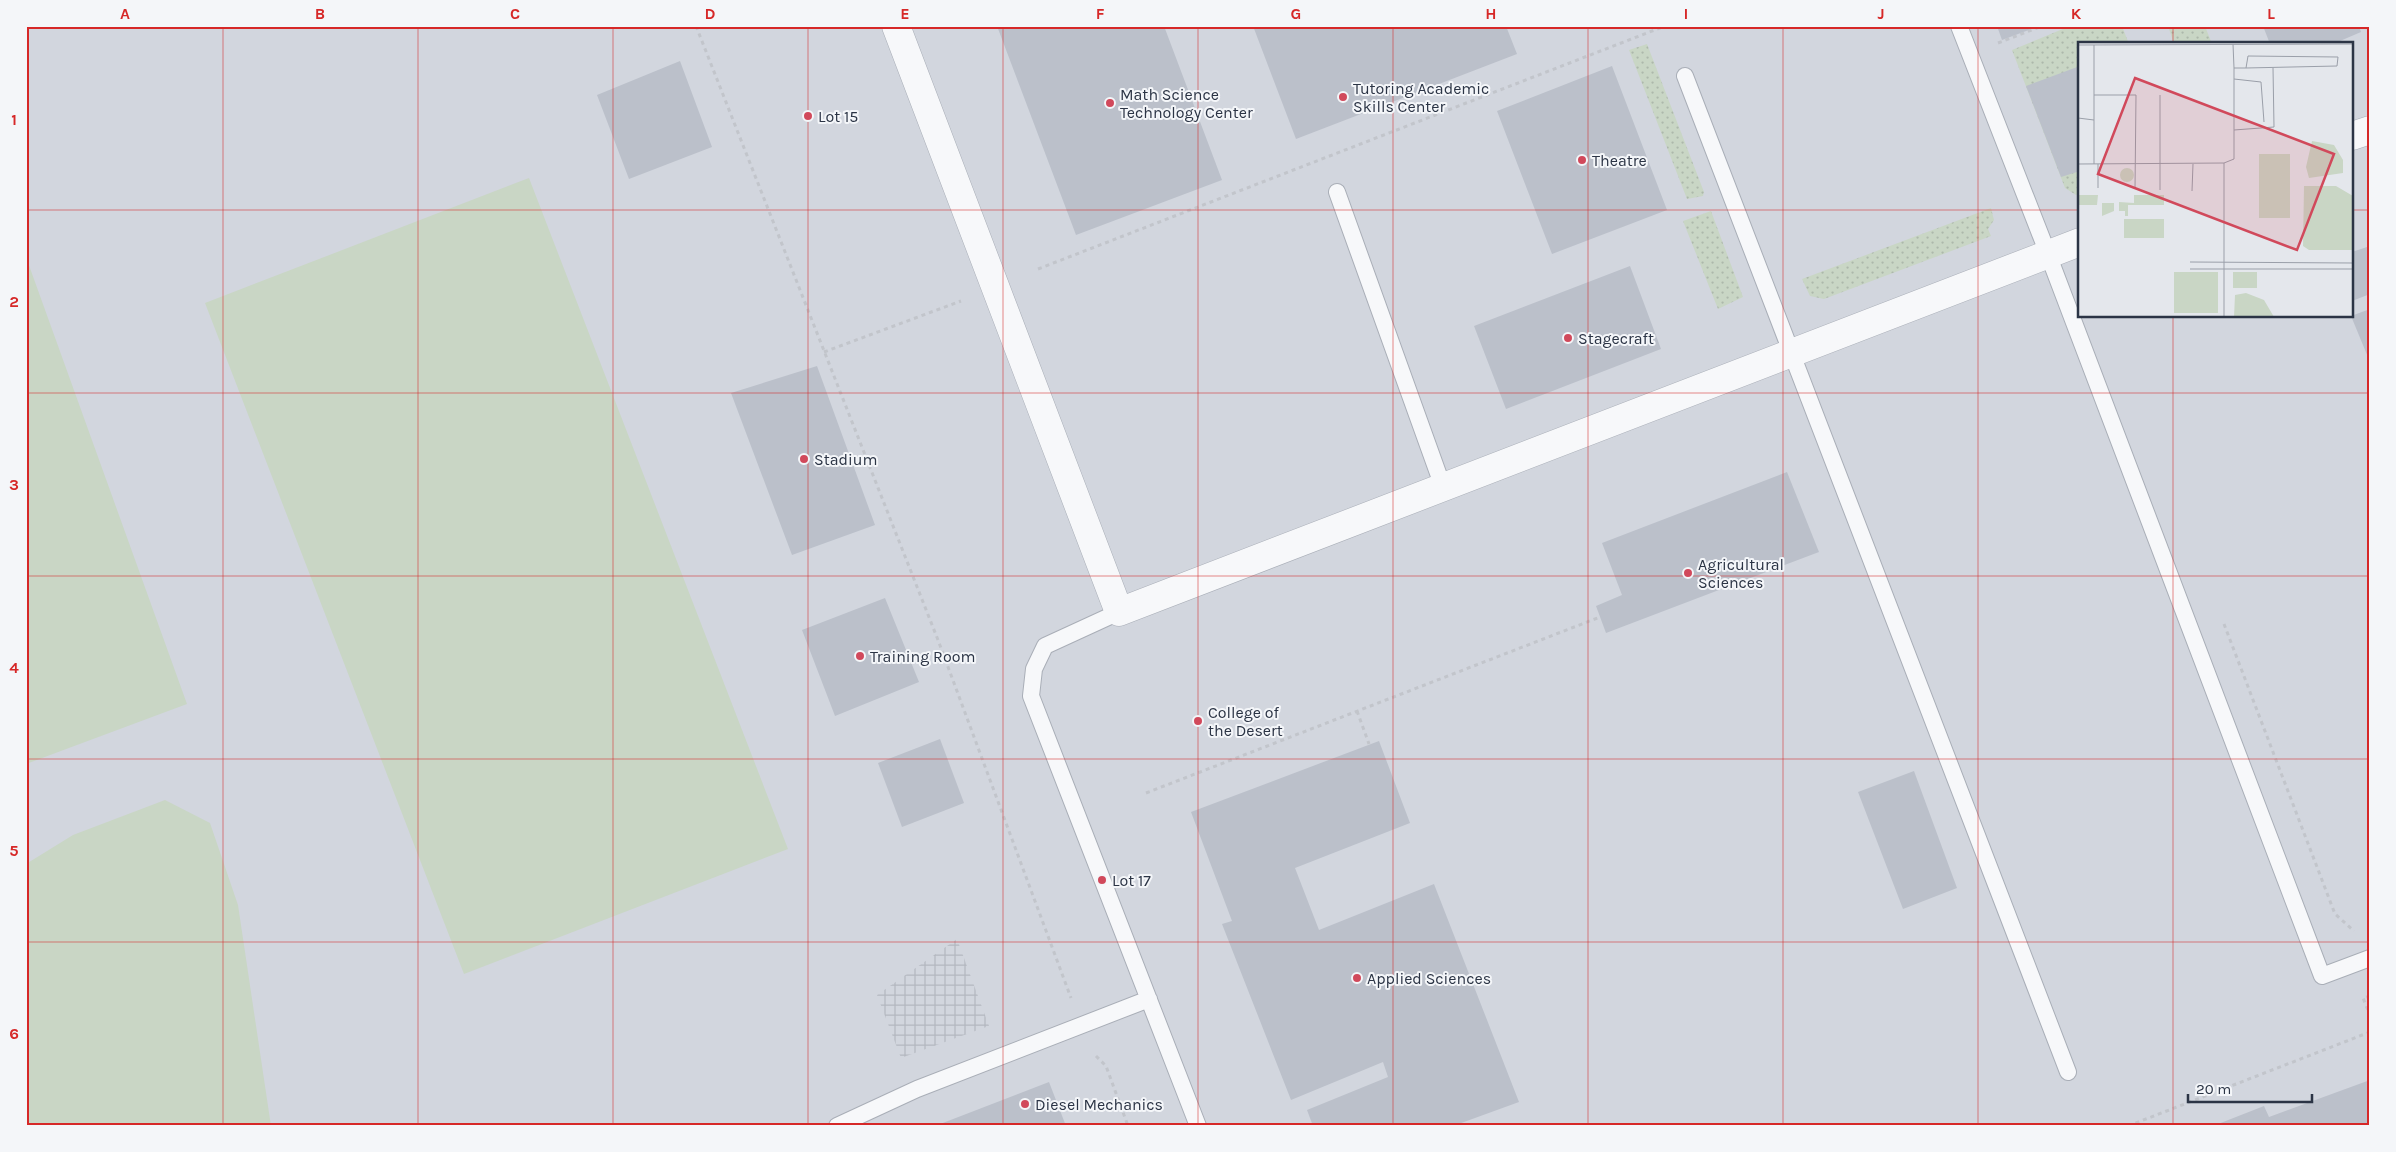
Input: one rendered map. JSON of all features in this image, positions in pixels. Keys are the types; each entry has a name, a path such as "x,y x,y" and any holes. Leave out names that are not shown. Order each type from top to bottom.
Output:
{"street":[{"path":"896,26 1119,612 2078,243"},
{"path":"2354,135 2370,130"}],"lane":[{"path":"1959,26 2048,254 2322,976 2370,958"},
{"path":"1685,76 1793,352 2068,1072"},
{"path":"1337,192 1443,487"},
{"path":"1119,612 1045,646 1034,669 1031,696 1198,1126"},
{"path":"837,1126 917,1089 1149,999"}],"path":[{"path":"696,26 938,640 1072,1000"},
{"path":"1038,269 1665,26"},
{"path":"1995,44 2042,26"},
{"path":"824,352 960,301"},
{"path":"1146,793 1600,617"},
{"path":"2222,620 2335,914 2359,934"},
{"path":"1357,711 1369,744"},
{"path":"2370,996 2363,998 2370,1015"},
{"path":"2128,1126 2370,1032"},
{"path":"1096,1056 1106,1066 1128,1126"}],"shaded area":[{"name":"College of the Desert","path":"26,26 2370,26 2370,1126 26,1126"},
{"path":"957,939 989,1026 901,1058 877,995"}],"green space":[{"path":"2070,26 2122,26 2128,42 2078,42 2078,194 2065,188 2012,50"},
{"path":"2168,26 2205,26 2211,42 2173,42"},
{"path":"1647,44 1704,192 1703,196 1687,199 1629,50"},
{"path":"529,178 788,849 464,974 205,303"},
{"path":"1991,208 1994,220 1988,229 1991,236 1824,299 1810,296 1802,279"},
{"path":"1711,211 1743,297 1718,309 1683,221"},
{"path":"26,257 187,704 26,764"},
{"path":"165,800 210,823 238,905 271,1126 26,1126 26,864 73,835"}],"building":[{"name":"Math Science Technology Center","path":"997,26 1164,26 1222,180 1076,235"},
{"name":"Tutoring Academic Skills Center","path":"1253,26 1506,26 1517,54 1296,139"},
{"path":"1997,26 2039,26 2002,40"},
{"path":"2263,26 2359,26 2361,32 2338,42 2269,42"},
{"path":"680,61 712,147 629,179 597,95"},
{"name":"Theatre","path":"1612,66 1667,210 1552,254 1497,111"},
{"path":"2078,67 2078,172 2061,177 2026,86"},
{"path":"2370,246 2370,294 2354,300 2354,251"},
{"name":"Stagecraft","path":"1630,266 1661,349 1506,409 1474,326"},
{"path":"2370,309 2370,362 2352,318 2354,318 2354,315"},
{"name":"Stadium","path":"817,366 875,525 792,555 731,393"},
{"name":"Agricultural Sciences","path":"1787,472 1819,552 1606,633 1596,606 1622,595 1602,543"},
{"name":"Training Room","path":"885,598 919,682 835,716 802,630"},
{"path":"940,739 964,803 902,827 878,763"},
{"name":"Applied Sciences","path":"1379,741 1410,823 1295,868 1319,930 1434,884 1519,1102 1453,1126 1313,1126 1307,1110 1388,1077 1383,1062 1291,1100 1222,924 1232,921 1191,812"},
{"path":"1914,771 1957,888 1903,909 1858,792"},
{"path":"2370,1080 2370,1126 2213,1126 2264,1106 2269,1117"},
{"name":"Diesel Mechanics","path":"1049,1082 1066,1126 935,1126"}],"place":[{"name":"Tutoring Academic Skills Center","path":"1343,97"},
{"name":"Math Science Technology Center","path":"1110,103"},
{"name":"Lot 15","path":"808,116"},
{"name":"Theatre","path":"1582,160"},
{"name":"Stagecraft","path":"1568,338"},
{"name":"Stadium","path":"804,459"},
{"name":"Agricultural Sciences","path":"1688,573"},
{"name":"Training Room","path":"860,656"},
{"name":"College of the Desert","path":"1198,721"},
{"name":"Lot 17","path":"1102,880"},
{"name":"Applied Sciences","path":"1357,978"},
{"name":"Diesel Mechanics","path":"1025,1104"}]}
